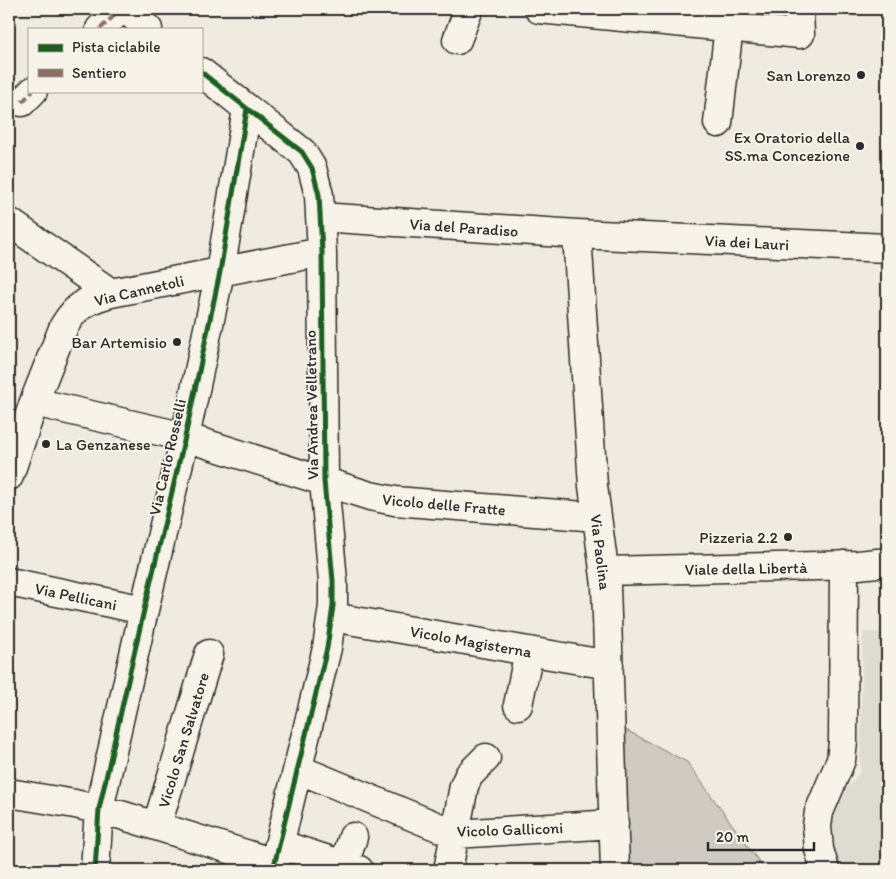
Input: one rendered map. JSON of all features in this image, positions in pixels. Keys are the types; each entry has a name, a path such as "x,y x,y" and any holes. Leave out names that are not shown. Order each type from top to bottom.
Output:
{"street":[{"path":"101,28 121,9"},
{"path":"126,9 147,28"},
{"path":"457,40 469,9"},
{"path":"539,9 657,14 729,26 800,21"},
{"path":"718,123 729,26"},
{"name":"Via Andrea Velletrano","path":"202,73 296,146 308,159 318,188 322,252 324,481 333,582 332,617 328,648 276,859"},
{"name":"Via Carlo Rosselli","path":"95,870 99,809 185,437 220,272 248,109"},
{"name":"Via del Paradiso","path":"320,217 607,235"},
{"path":"9,222 111,293"},
{"name":"Via Paolina","path":"577,234 597,517 605,571 615,870"},
{"name":"Via dei Lauri","path":"607,235 887,248"},
{"name":"Via Cannetoli","path":"9,476 23,412 64,326 79,307 89,300 111,293 322,252"},
{"name":"Vicolo delle Fratte","path":"23,412 185,437 370,496 395,501 597,517"},
{"name":"Viale della Libertà","path":"605,571 844,565 887,562"},
{"path":"825,870 819,849 817,826 819,812 841,760 843,742 844,565"},
{"name":"Via Pellicani","path":"9,582 144,610"},
{"name":"Vicolo Magisterna","path":"332,617 609,665"},
{"path":"518,705 529,651"},
{"name":"Vicolo San Salvatore","path":"157,825 210,654"},
{"path":"448,870 460,796 469,775 486,758"},
{"name":"Vicolo Galliconi","path":"298,769 455,834 614,824"},
{"path":"9,793 99,809 276,859 351,868 353,837"}],"shaded area":[{"path":"863,632 887,633 887,870 840,870 832,855 830,823 837,801 860,772"},
{"path":"624,729 687,762 765,870 628,870"}],"marked path":[{"path":"101,28 121,9"},
{"path":"22,102 32,92"}],"cycle path":[{"path":"202,73 302,152 312,168 319,195 322,252 324,481 333,581 333,606 327,648 273,870"},
{"path":"95,870 99,809 185,437 220,272 247,109"}],"place":[{"name":"San Lorenzo","path":"861,75"},
{"name":"Ex Oratorio della SS.ma Concezione","path":"860,146"},
{"name":"Bar Artemisio","path":"177,342"},
{"name":"La Genzanese","path":"46,444"},
{"name":"Pizzeria 2.2","path":"788,537"}]}
